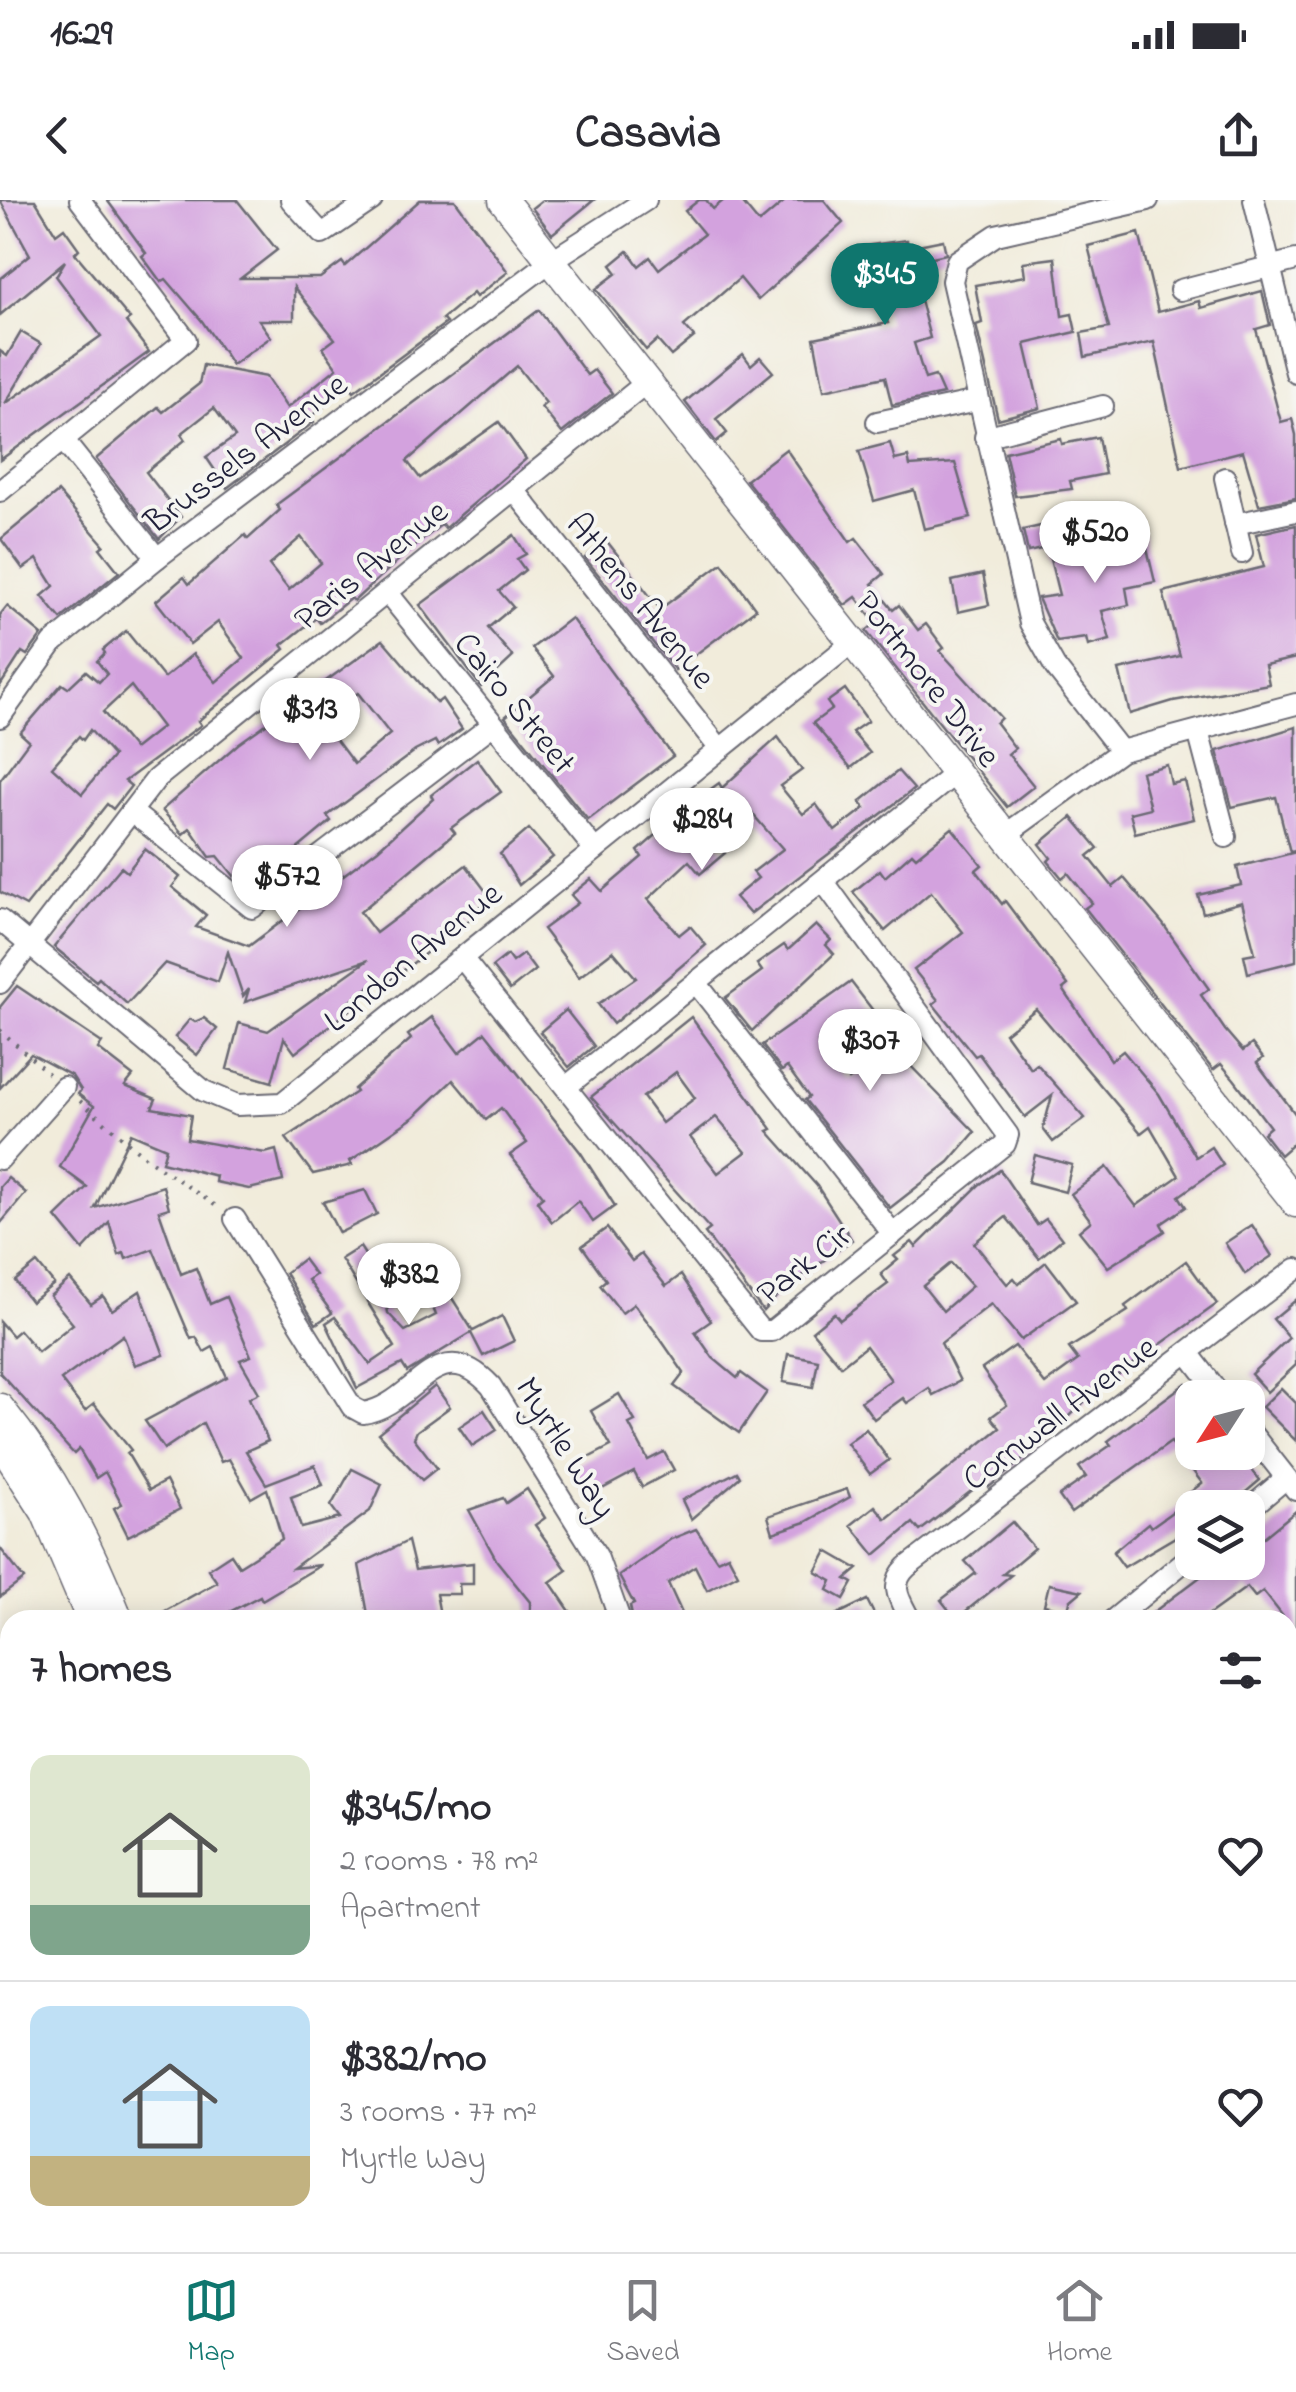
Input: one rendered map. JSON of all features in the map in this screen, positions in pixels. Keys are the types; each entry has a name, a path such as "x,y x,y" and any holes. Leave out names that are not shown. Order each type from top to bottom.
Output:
{"street":[{"path":"0,491 186,340 80,200"},
{"path":"290,200 322,234 372,200"},
{"name":"Portmore Drive","path":"504,200 1296,1202"},
{"name":"Brussels Avenue","path":"0,717 53,643 158,558 552,261 646,200"},
{"path":"1121,752 1055,666 1030,623 954,300 957,262 996,235 1148,200"},
{"path":"1254,200 1296,373"},
{"path":"1180,290 1296,260"},
{"name":"Paris Avenue","path":"0,983 156,779 648,382"},
{"path":"877,422 977,401"},
{"path":"986,436 1104,406"},
{"path":"62,440 158,558"},
{"path":"1225,478 1242,553"},
{"name":"Athens Avenue","path":"514,490 720,749"},
{"path":"1235,524 1296,511"},
{"name":"Cairo Street","path":"387,592 595,850"},
{"name":"London Avenue","path":"0,920 204,1091 237,1105 265,1107 282,1103 853,642"},
{"path":"1005,835 1121,752 1296,704"},
{"path":"132,812 252,908 492,726"},
{"path":"1198,731 1226,837"},
{"path":"566,1088 956,773"},
{"name":"Park Cir","path":"462,958 761,1331 772,1331 1005,1144 1008,1135 824,882"},
{"path":"696,984 893,1234"},
{"path":"0,1159 64,1088"},
{"name":"Myrtle Way","path":"235,1219 352,1406 362,1413 376,1411 438,1366 458,1364 476,1370 492,1386 598,1556 617,1610"},
{"name":"Cornwall Avenue","path":"905,1610 896,1592 896,1581 907,1567 1190,1354 1296,1269"},
{"path":"1190,1354 1210,1380"},
{"path":"0,1408 24,1436 84,1533 116,1610"},
{"path":"0,1442 45,1512 87,1610"},
{"path":"1265,1451 1291,1484 1265,1500"},
{"path":"1125,1610 1175,1569"}],"path":[{"path":"0,1030 146,1158 235,1219"}],"building":[{"path":"0,200 35,200 56,234 64,228 79,249 75,253 130,319 126,322 149,352 0,460 0,351 7,356 21,332 41,344 5,404 101,336 56,276 65,261 0,315 0,279 30,255"},
{"path":"107,200 237,200 277,250 241,278 320,278 342,262 345,266 420,200 455,200 508,272 476,297 473,293 442,319 446,323 354,391 350,386 311,417 314,422 227,488 206,457 235,437 214,408 181,434 185,440 146,472 181,517 159,539 96,459 158,407 163,412 199,384 203,365 266,377 287,408 337,368 323,348 335,339 294,287 294,320 259,320 271,337 232,365 202,321 166,279 161,282 142,256 146,253"},
{"path":"542,200 594,200 552,234 532,208"},
{"path":"699,200 706,200 713,209 724,200 740,200 759,223 786,200 824,200 843,223 758,300 740,278 684,326 694,337 671,356 657,340 646,350 596,289 617,273 611,265 628,251 639,266 650,257 659,269 704,234 685,211"},
{"path":"1139,233 1158,312 1199,301 1201,308 1262,291 1270,325 1256,329 1281,422 1292,419 1296,435 1296,498 1259,505 1243,451 1181,467 1154,342 1085,357 1081,333 1109,328 1088,246"},
{"path":"907,240 908,247 943,240 946,254 910,262 930,338 914,343 925,379 935,376 943,394 892,405 885,377 824,390 814,338 888,323 878,290 862,292 856,247"},
{"path":"1055,258 1062,316 1072,314 1076,332 1025,344 1040,408 998,419 976,325 982,323 975,285 1025,276 1023,262"},
{"path":"539,310 587,375 594,370 612,393 562,433 541,407 546,403 517,366 407,461 420,478 499,422 526,459 445,528 442,524 404,555 354,601 351,598 320,623 316,618 282,645 285,649 198,721 201,725 125,781 131,786 113,809 107,804 26,906 0,892 0,780 29,741 20,733 62,684 68,688 86,671 99,682 107,674 97,661 105,653 103,650 126,631 164,678 193,654 216,682 244,658 218,622 190,644 156,601 184,577 189,584 245,535 248,539 280,510 276,505","holes":["301,537 321,563 289,590 269,565","131,686 162,727 134,749 103,712","90,730 113,756 82,794 52,767 79,736 83,740"]},
{"path":"743,354 751,365 760,357 773,372 716,419 727,433 716,442 685,402"},
{"path":"1098,437 1105,474 1070,481 1072,489 1015,496 1005,452 1061,439 1062,444"},
{"path":"890,443 895,460 908,457 910,466 955,463 971,518 924,529 914,490 874,501 859,451"},
{"path":"786,449 850,542 856,538 884,574 872,584 893,610 899,605 918,630 926,624 944,648 940,651 1001,718 996,723 1015,748 1008,754 1034,786 1007,807 866,631 876,623 856,597 845,605 746,480"},
{"path":"58,492 104,545 100,548 119,572 61,619 42,596 54,586 37,559 23,569 1,539"},
{"path":"1054,523 1059,545 1028,552 1023,530"},
{"path":"1296,525 1296,658 1265,665 1269,684 1173,701 1130,714 1119,670 1180,656 1163,592 1264,567 1256,534"},
{"path":"1143,532 1155,582 1126,588 1129,605 1102,611 1110,640 1088,646 1086,638 1057,642 1038,598 1059,595 1049,555"},
{"path":"514,535 526,554 517,559 525,570 499,591 513,607 488,628 513,657 481,687 420,605"},
{"path":"606,540 660,609 722,563 756,609 675,670 585,558"},
{"path":"983,574 989,605 958,612 952,581"},
{"path":"7,606 42,635 27,655 22,652 0,686 0,615"},
{"path":"571,618 673,756 588,820 505,717 554,676 532,648"},
{"path":"383,640 437,703 442,699 462,729 438,746 435,741 415,751 327,816 331,821 289,856 248,881 242,873 235,877 218,856 210,857 190,828 183,834 162,810 238,744","holes":["358,693 390,734 354,764 321,720"]},
{"path":"845,689 868,721 852,732 870,753 851,768 813,723 832,709 827,702"},
{"path":"1296,727 1296,851 1290,852 1276,797 1232,807 1217,751"},
{"path":"778,737 802,770 780,786 803,814 816,804 835,831 865,808 860,802 898,771 914,789 750,914 735,897 758,878 753,872 783,849 749,810 712,837 725,853 700,874 689,861 648,899 679,935 690,926 706,945 613,1024 598,1004 636,978 613,951 579,977 543,929 578,903 571,895 591,879 602,891 642,857 638,851 663,829 660,826 719,783 722,788"},
{"path":"477,759 501,792 451,828 455,833 360,912 376,933 466,865 491,898 469,914 472,918 384,985 379,979 346,1005 350,1010 295,1053 284,1038 272,1082 227,1069 239,1023 268,1031 368,960 245,1002 249,989 243,996 228,952 218,982 165,963 127,1004 99,978 96,981 54,947 121,867 127,872 145,849 180,877 172,887 206,915 196,927 249,946 378,849 433,799 431,795"},
{"path":"1167,765 1171,784 1185,781 1194,819 1135,833 1130,813 1150,808 1141,772"},
{"path":"1072,817 1098,848 1088,856 1113,887 1124,878 1163,924 1209,989 1201,995 1225,1030 1243,1051 1252,1044 1263,1058 1257,1063 1296,1115 1296,1141 1280,1155 1263,1133 1270,1127 1234,1079 1221,1064 1213,1070 1085,908 1092,903 1068,873 1062,878 1048,861 1051,858 1040,844"},
{"path":"952,828 982,865 976,870 1002,904 1005,901 1068,985 1063,989 1111,1060 1123,1051 1159,1094 1196,1157 1211,1147 1223,1165 1179,1196 1186,1207 1161,1224 1165,1231 1108,1267 1079,1231 1091,1221 1071,1194 1107,1167 1136,1206 1179,1176 1150,1126 1141,1133 1036,1009 1005,1033 1031,1069 1037,1064 1085,1118 1053,1142 1043,1129 1052,1096 1025,1117 979,1054 975,1056 933,1004 938,1000 914,970 963,932 931,892 885,931 853,892 880,870 885,877 912,853 916,857"},
{"path":"529,829 553,857 519,885 500,854"},
{"path":"1296,852 1296,961 1248,973 1244,955 1255,953 1242,902 1203,913 1198,895 1241,885 1237,867"},
{"path":"816,925 831,940 826,945 834,954 752,1031 725,998 762,971 757,964 784,945 788,950"},
{"path":"523,954 535,970 510,990 492,967 507,955 512,962"},
{"path":"851,982 908,1056 904,1059 975,1132 949,1162 890,1208 805,1100 809,1097 787,1067 782,1071 762,1045","holes":["848,1020 876,1060 849,1080 818,1042"]},
{"path":"17,986 102,1043 98,1049 133,1076 125,1086 156,1099 152,1108 191,1115 187,1139 265,1153 276,1150 283,1181 249,1189 215,1182 216,1176 162,1162 166,1148 131,1133 95,1208 163,1186 169,1208 159,1211 181,1274 196,1268 210,1304 226,1297 251,1356 240,1360 259,1393 249,1398 268,1441 246,1451 266,1484 315,1465 323,1485 291,1497 301,1528 340,1518 331,1506 352,1469 382,1484 370,1511 293,1568 321,1565 262,1600 260,1596 233,1610 167,1610 217,1582 208,1569 231,1554 239,1566 282,1539 267,1489 251,1498 229,1459 221,1462 203,1423 164,1449 145,1421 227,1377 213,1347 204,1352 196,1337 191,1339 153,1249 126,1259 124,1253 119,1255 109,1222 83,1250 56,1217 87,1187 60,1167 94,1106 78,1094 81,1090 72,1076 31,1054 0,1088 0,1007"},
{"path":"566,1010 594,1046 569,1067 540,1032"},
{"path":"432,1017 459,1053 485,1032 581,1153 615,1206 593,1222 578,1201 552,1222 537,1201 543,1196 510,1155 527,1143 501,1108 486,1120 453,1080 414,1117 350,1161 352,1165 313,1174 286,1138 356,1092 354,1089 411,1039 408,1035"},
{"path":"691,1017 772,1129 768,1131 817,1186 852,1240 783,1290 763,1311 705,1233 710,1229 591,1097","holes":["676,1072 695,1098 662,1123 643,1097","716,1117 746,1152 718,1173 690,1137"]},
{"path":"204,1018 217,1029 197,1055 175,1037 190,1019 195,1022"},
{"path":"1035,1155 1072,1165 1065,1192 1028,1182"},
{"path":"1000,1170 1037,1225 1046,1219 1062,1239 1039,1258 1006,1217 974,1243 1007,1284 1014,1278 1019,1284 1046,1262 1076,1301 1021,1340 991,1304 941,1343 960,1381 933,1395 929,1388 907,1403 903,1398 874,1419 861,1401 891,1380 866,1346 841,1366 812,1331 834,1313 840,1320 888,1284 881,1274 898,1260 894,1256 912,1242 916,1247 979,1185","holes":["951,1263 972,1286 943,1311 923,1286"]},
{"path":"8,1178 26,1193 0,1224 0,1187"},
{"path":"365,1190 377,1214 339,1233 323,1202"},
{"path":"1252,1225 1272,1256 1245,1274 1225,1243"},
{"path":"607,1228 632,1261 641,1254 666,1286 681,1275 711,1321 695,1332 713,1358 737,1378 741,1373 767,1392 739,1433 674,1386 684,1373 657,1334 634,1304 622,1313 600,1285 606,1280 582,1246"},
{"path":"360,1247 383,1283 388,1313 405,1331 436,1315 427,1294 445,1287 473,1331 502,1316 514,1341 483,1356 471,1333 407,1372 402,1364 357,1388 326,1323 335,1317 370,1364 395,1347 341,1259"},
{"path":"303,1259 315,1275 308,1280 332,1313 316,1324 285,1273"},
{"path":"1186,1261 1217,1304 1094,1392 1042,1444 989,1487 984,1481 920,1531 913,1523 875,1555 851,1525 875,1506 886,1519 1000,1428 991,1417 1007,1405 982,1369 1015,1346 1045,1384 1078,1360 1069,1348 1128,1311 1125,1306"},
{"path":"37,1263 54,1284 31,1302 15,1281"},
{"path":"70,1279 91,1304 103,1296 112,1310 140,1291 164,1355 135,1365 123,1335 61,1380 85,1411 94,1404 131,1450 127,1453 149,1490 166,1481 180,1509 128,1536 114,1508 122,1504 105,1472 96,1478 79,1449 74,1454 0,1373 0,1322 12,1336 19,1330 38,1352 73,1324 50,1296"},
{"path":"1296,1300 1296,1365 1267,1392 1265,1380 1256,1380 1251,1374 1289,1338 1273,1319"},
{"path":"788,1354 818,1360 813,1387 783,1382"},
{"path":"435,1386 450,1407 417,1431 414,1438 437,1468 422,1480 378,1433"},
{"path":"1281,1388 1296,1403 1296,1441 1265,1410 1265,1404"},
{"path":"1175,1391 1175,1447 1171,1442 1071,1513 1059,1496 1086,1477 1079,1467 1111,1445 1108,1441"},
{"path":"619,1394 635,1421 629,1424 648,1460 664,1452 674,1470 642,1487 634,1472 587,1497 571,1467 611,1446 591,1411"},
{"path":"484,1410 497,1430 472,1446 459,1427"},
{"path":"866,1429 889,1460 870,1474 847,1443"},
{"path":"1192,1470 1252,1470 1260,1480 1248,1490 1193,1490 1202,1483"},
{"path":"737,1472 740,1477 691,1519 682,1500"},
{"path":"527,1489 545,1518 535,1525 567,1570 550,1582 569,1610 530,1610 530,1602 497,1561 469,1510 503,1498 506,1503"},
{"path":"847,1489 850,1497 806,1522 773,1533 768,1516"},
{"path":"1175,1510 1175,1537 1124,1567 1113,1552 1148,1523 1151,1527"},
{"path":"1296,1511 1296,1610 1278,1610 1263,1591 1255,1597 1247,1587 1215,1610 1156,1610 1196,1580 1265,1580 1265,1536"},
{"path":"1012,1522 1034,1548 1003,1574 1011,1575 967,1610 949,1610 941,1600 976,1573 965,1561"},
{"path":"696,1529 717,1560 728,1555 738,1574 707,1590 695,1566 668,1583 680,1610 631,1610 634,1604 619,1576 671,1539"},
{"path":"408,1541 415,1570 473,1563 473,1584 459,1584 460,1594 436,1594 439,1610 367,1610 359,1565"},
{"path":"0,1548 24,1579 0,1597"},
{"path":"827,1551 858,1569 846,1579 853,1583 844,1599 828,1590 832,1581 816,1572"},
{"path":"1049,1584 1082,1591 1070,1601 1068,1610 1044,1605"},
{"path":"867,1600 872,1610 846,1610"}]}
